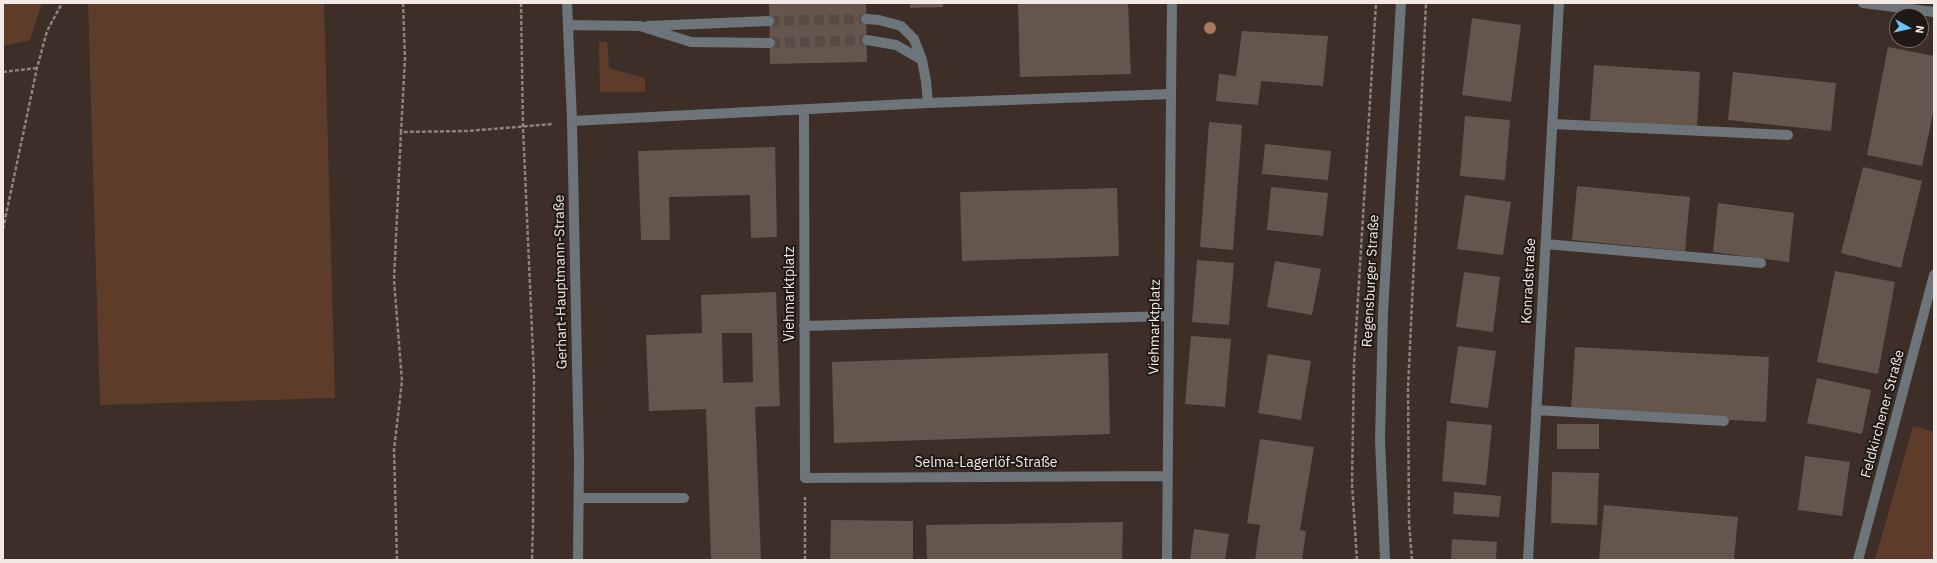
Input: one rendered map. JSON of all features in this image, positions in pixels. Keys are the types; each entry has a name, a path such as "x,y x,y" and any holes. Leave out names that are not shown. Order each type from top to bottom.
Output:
{"street":[{"name":"Gerhart-Hauptmann-Straße","path":"567,3 572,122 579,498 578,560"},
{"name":"Viehmarktplatz","path":"1167,560 1172,3"},
{"name":"Regensburger Straße","path":"1385,560 1380,440 1382,313 1401,3"},
{"name":"Konradstraße","path":"1528,560 1559,3"},
{"path":"1863,3 1934,12"},
{"path":"866,19 879,20 901,26 914,39 922,60 928,103"},
{"path":"568,25 640,26 769,21"},
{"path":"640,26 691,42 770,43"},
{"path":"867,40 896,45 922,60"},
{"path":"572,122 928,103 1171,94"},
{"name":"Viehmarktplatz","path":"804,110 805,478"},
{"path":"1552,124 1788,135"},
{"path":"1546,244 1761,263"},
{"name":"Feldkirchener Straße","path":"1858,560 1934,274"},
{"path":"804,326 1169,316"},
{"path":"1536,410 1724,421"},
{"name":"Selma-Lagerlöf-Straße","path":"805,478 1167,476"},
{"path":"579,498 684,498"}],"path":[{"path":"3,229 37,68 47,31 62,3"},
{"path":"396,560 394,450 402,381 394,280 405,59 403,3"},
{"path":"520,3 523,127 534,376 532,560"},
{"path":"1356,560 1352,484 1354,364 1376,3"},
{"path":"1412,560 1409,522 1408,389 1426,3"},
{"path":"3,72 37,68"},
{"path":"401,132 468,131 572,122"},
{"path":"805,478 805,560"}],"shaded area":[{"path":"3,3 42,3 30,40 3,46"},
{"path":"88,3 324,3 335,398 100,405"},
{"path":"599,42 607,42 609,68 645,78 645,92 600,92"},
{"path":"1913,426 1934,432 1934,560 1875,560"}],"building":[{"path":"769,3 866,3 867,62 770,64"},
{"path":"910,3 943,3 943,7 910,8"},
{"path":"1018,3 1128,3 1131,74 1020,77"},
{"path":"1472,18 1521,25 1511,102 1462,95"},
{"path":"1242,31 1328,36 1323,86 1261,81 1258,105 1216,101 1219,74 1236,76"},
{"path":"1888,47 1934,56 1934,108 1922,166 1867,155"},
{"path":"1594,65 1700,72 1697,128 1590,120"},
{"path":"1733,72 1836,83 1831,131 1728,120"},
{"path":"1465,116 1510,120 1505,180 1460,176"},
{"path":"1209,122 1242,125 1233,250 1200,247"},
{"path":"1265,144 1331,151 1328,180 1262,174"},
{"path":"775,147 777,237 751,238 750,195 669,197 670,240 641,240 638,151"},
{"path":"1863,167 1922,181 1901,268 1841,253"},
{"path":"1577,186 1690,197 1685,251 1572,240"},
{"path":"1271,187 1328,193 1323,236 1267,230"},
{"path":"1117,188 1119,256 962,261 960,192"},
{"path":"1465,195 1511,202 1503,255 1457,249"},
{"path":"1718,203 1794,213 1789,262 1713,252"},
{"path":"1197,260 1234,263 1229,325 1192,322"},
{"path":"1275,261 1321,269 1312,315 1267,307"},
{"path":"1835,271 1895,282 1878,374 1817,362"},
{"path":"1464,272 1500,277 1493,332 1456,327"},
{"path":"776,292 780,406 755,407 761,560 711,560 706,409 649,411 646,335 702,333 701,295","holes":["722,333 752,333 753,382 723,383"]},
{"path":"1191,336 1231,339 1225,407 1185,404"},
{"path":"1458,346 1496,351 1488,408 1450,403"},
{"path":"1575,347 1769,357 1766,422 1571,411"},
{"path":"1108,353 1110,434 834,443 832,362"},
{"path":"1268,354 1311,361 1301,420 1258,413"},
{"path":"1817,378 1871,390 1862,434 1807,423"},
{"path":"1447,421 1492,425 1486,485 1442,481"},
{"path":"1557,424 1599,424 1599,449 1557,449"},
{"path":"1260,439 1314,447 1300,530 1306,531 1302,560 1255,560 1260,525 1247,523"},
{"path":"1805,456 1850,462 1842,516 1798,510"},
{"path":"1552,472 1599,473 1597,525 1551,523"},
{"path":"1454,492 1501,496 1499,517 1453,514"},
{"path":"1604,505 1738,517 1734,560 1599,560"},
{"path":"831,520 913,521 913,560 830,560"},
{"path":"1123,522 1122,560 927,560 926,525"},
{"path":"1194,529 1229,534 1225,560 1190,560"},
{"path":"1452,539 1497,542 1496,560 1451,560"}],"tunnel":[{"path":"769,21 866,19"},
{"path":"770,43 867,40"}]}
